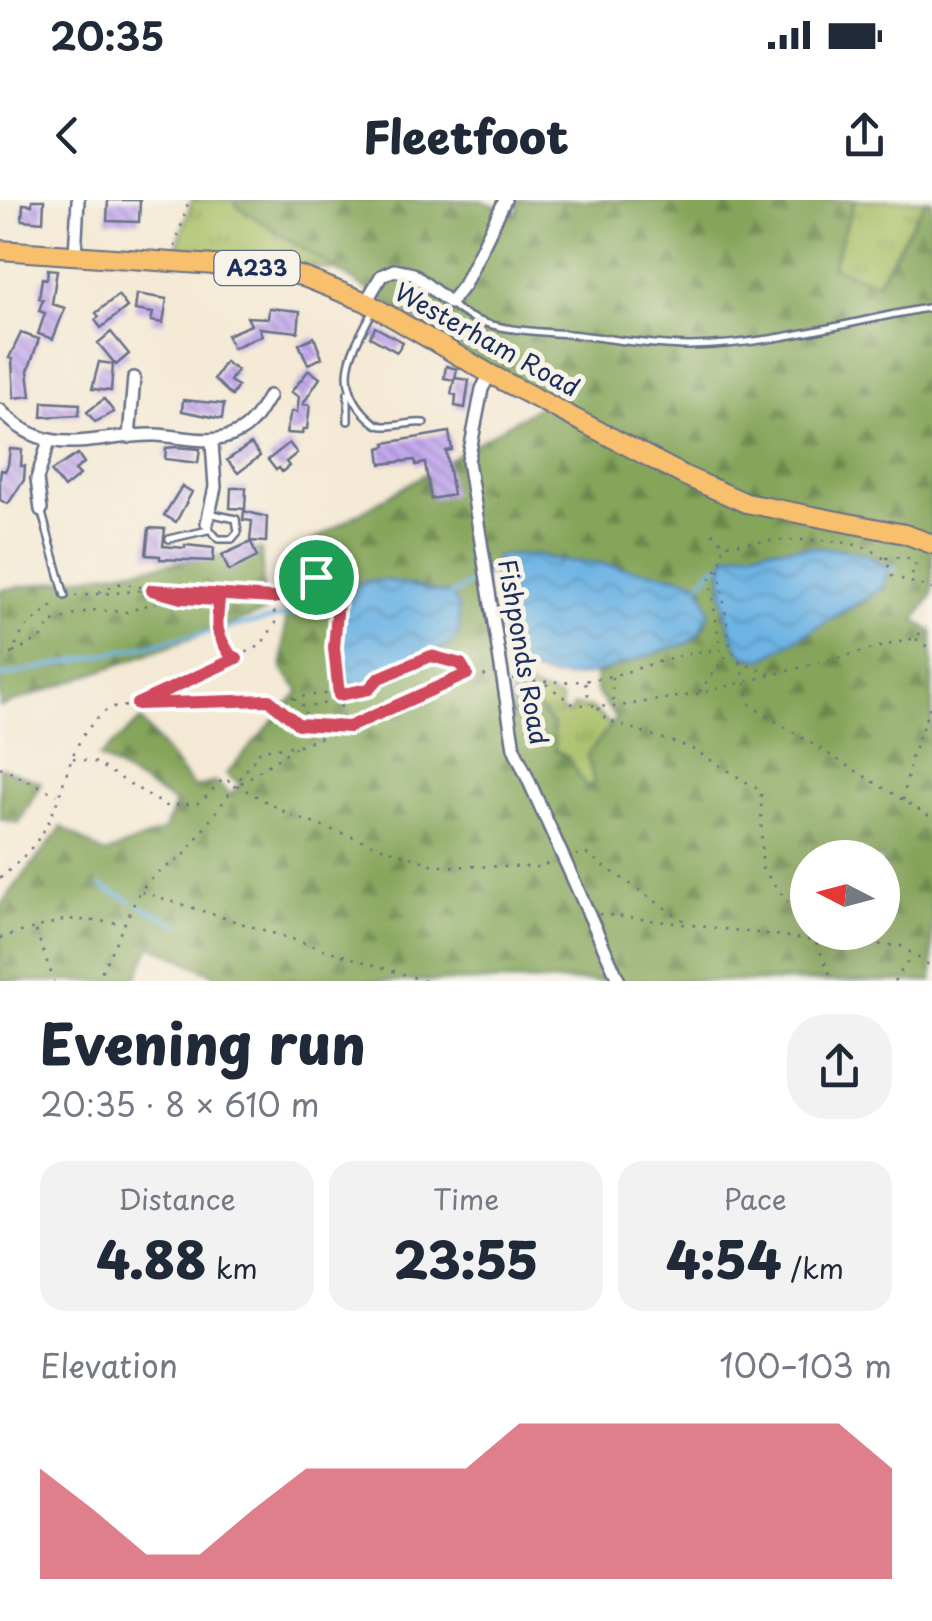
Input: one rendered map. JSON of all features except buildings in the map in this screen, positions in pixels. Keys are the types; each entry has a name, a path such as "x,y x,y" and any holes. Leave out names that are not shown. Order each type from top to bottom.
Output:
{"main road":[{"name":"Westerham Road","path":"0,250 258,268 301,276 370,305 490,374 685,476 746,502 904,534 932,544"}],"street":[{"path":"74,255 78,200"},
{"path":"370,305 381,276 394,270 413,274 450,302 470,273 505,200"},
{"name":"Fishponds Road","path":"490,374 482,389 468,461 514,748 620,981"},
{"path":"129,437 134,378"},
{"path":"0,410 16,426 49,441 95,443 154,435 212,442 246,428 269,396"},
{"path":"41,510 38,478 49,441"},
{"path":"208,522 215,487 212,442"}],"lane":[{"path":"450,302 463,315 526,330 625,343 690,346 825,330 932,307"},
{"path":"348,421 348,361 370,305"},
{"path":"348,390 371,421 383,426 410,421 424,423"},
{"path":"41,510 65,596"},
{"path":"169,539 208,522 233,517 239,528 236,536 218,539 208,522"}],"path":[{"path":"171,262 189,200"},
{"path":"712,533 725,544 796,540 862,546 886,560 906,557 915,563 916,570 906,580"},
{"path":"721,650 710,579 719,566 725,544"},
{"path":"886,560 892,576 932,589"},
{"path":"719,566 731,650 740,662 751,706 932,818"},
{"path":"94,594 121,583 174,596 272,598 288,595 321,574 340,578 334,648 343,727"},
{"path":"316,577 340,604"},
{"path":"11,654 24,630 65,596 152,590 219,597"},
{"path":"0,656 42,637 50,623 91,610 127,612 174,596"},
{"path":"219,597 222,614 214,621 223,644 237,658"},
{"path":"137,704 260,646 276,623 272,598"},
{"path":"731,650 677,655 586,681 545,682 573,704 612,707 697,694 915,638 926,627"},
{"path":"915,638 932,650"},
{"path":"697,694 731,650"},
{"path":"238,783 299,744 361,722 467,674 461,664 431,656 379,678 369,689 314,706 304,714 302,703 293,697"},
{"path":"740,662 772,674"},
{"path":"612,676 612,707"},
{"path":"586,681 585,692 591,706"},
{"path":"0,878 19,863 50,820 73,758 92,721 112,707 339,697"},
{"path":"269,700 298,724 343,727"},
{"path":"902,802 911,759 932,701"},
{"path":"598,708 606,720 691,748 761,791 762,868 790,906"},
{"path":"97,981 140,891 154,874 183,857 261,750 299,744"},
{"path":"73,758 94,762 166,806 200,802 224,778 292,816 436,866 539,867 584,853 690,925"},
{"path":"0,767 58,796"},
{"path":"140,891 425,981"},
{"path":"588,913 790,937"},
{"path":"0,938 67,918 125,923"},
{"path":"34,928 54,981"},
{"path":"900,946 932,967"},
{"path":"819,950 833,981"},
{"path":"894,981 913,954"}],"green space":[{"path":"192,200 358,200 358,273 176,250"},
{"path":"235,200 480,200 517,214 518,200 855,200 832,267 877,283 926,200 932,200 932,595 915,620 932,632 932,981 227,981 151,945 135,981 0,981 0,906 62,827 105,854 165,830 175,803 99,757 141,720 194,788 215,782 231,795 240,784 226,774 300,691 282,669 288,595 286,557 544,403 235,205","holes":["806,547 842,549 878,559 872,597 763,659 745,656 725,607 722,578 727,555","539,555 569,563 600,563 674,575 700,583 706,624 699,632 673,648 595,675 596,691 616,719 587,755 594,782 587,787 568,758 555,750 553,725 529,697 511,688 513,722 501,689 490,686 493,669 497,668 481,571 492,569 497,556","411,585 452,595 451,644 377,675 367,686"]},
{"path":"855,200 926,200 877,283 832,268"},
{"path":"261,549 265,612 0,707 0,590"},
{"path":"526,686 561,699 561,712 570,714 574,706 590,708 612,725 587,755 594,782 587,788 568,758 555,750 553,725 519,690"},
{"path":"0,767 41,783 19,823 0,819"}],"water":[{"path":"807,547 870,557 887,570 884,588 763,659 745,656 733,636 725,607 723,577 727,555"},
{"path":"539,555 689,579 700,583 710,613 697,636 686,644 575,677 531,672 508,660 492,569 497,556"},
{"path":"385,580 451,595 458,605 459,633 451,644 377,675 367,686 344,684 338,636 347,588"}],"waterway":[{"path":"700,583 714,567 722,565"},
{"path":"887,570 896,567"},
{"path":"451,595 492,569"},
{"path":"0,677 340,604"},
{"path":"100,886 131,901"},
{"path":"139,905 179,925"}],"route":[{"path":"321,574 340,578 334,648 339,695 369,689 379,678 431,656 461,664 467,674 349,727 298,724 269,700 137,704 237,658 231,656 216,630 219,600 181,598 152,590 272,598 288,595 316,577 321,574"}]}
